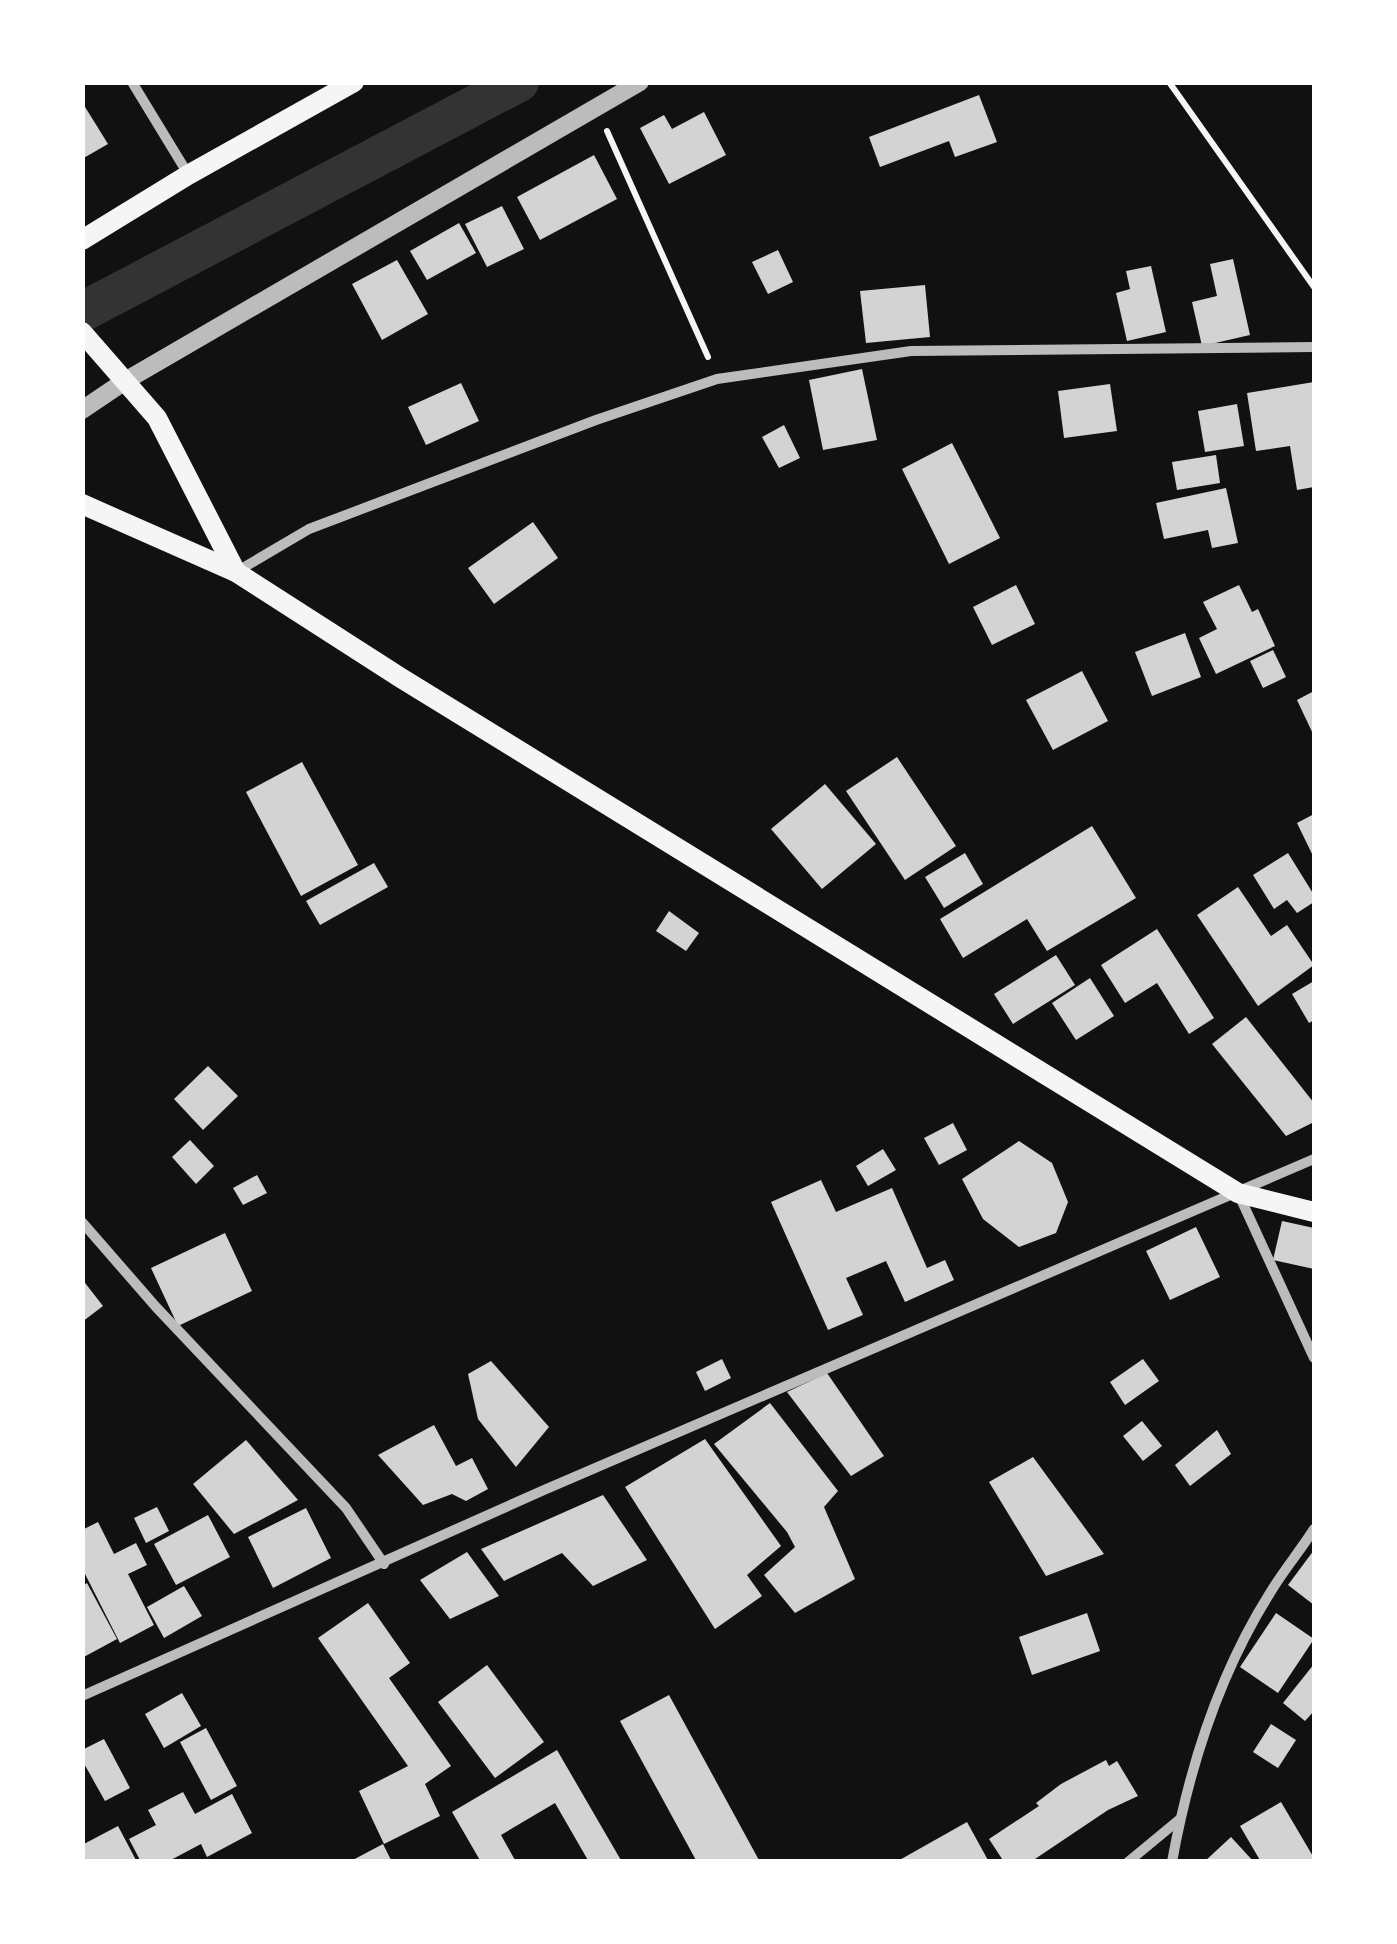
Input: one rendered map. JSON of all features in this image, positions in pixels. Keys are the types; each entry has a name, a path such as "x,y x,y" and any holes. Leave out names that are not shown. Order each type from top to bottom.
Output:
{"main road":[{"path":"82,240 354,82"},
{"path":"82,332 157,418 236,572"},
{"path":"82,504 236,572 1238,1193 1314,1212"}],"street":[{"path":"132,82 188,175"},
{"path":"82,410 125,380 640,82"},
{"path":"236,572 309,530 596,420 718,379 911,350 1314,347"},
{"path":"82,1696 580,1474 1314,1159"},
{"path":"1238,1193 1314,1358"},
{"path":"82,1222 156,1307 346,1508 384,1564"},
{"path":"1172,1862 1195,1757 1236,1658 1269,1594 1314,1530"},
{"path":"1128,1862 1180,1819"}],"path":[{"path":"1170,82 1314,287"},
{"path":"596,107 718,379"}],"building":[{"path":"979,95 997,142 955,157 949,141 880,167 869,137"},
{"path":"82,102 108,144 82,159"},
{"path":"704,112 726,155 669,184 640,128 664,115 672,129"},
{"path":"594,155 617,199 540,240 517,197"},
{"path":"502,206 524,249 487,267 465,224"},
{"path":"459,223 476,253 427,280 410,251"},
{"path":"778,250 793,282 768,294 752,262"},
{"path":"1233,259 1250,335 1202,346 1192,302 1217,296 1210,264"},
{"path":"397,260 428,314 382,340 352,284"},
{"path":"1151,266 1166,332 1127,341 1116,293 1130,289 1126,271"},
{"path":"925,285 930,337 866,343 860,291"},
{"path":"862,369 877,440 823,450 809,380"},
{"path":"1314,382 1314,487 1297,490 1290,446 1256,451 1247,393"},
{"path":"461,383 479,421 426,445 408,407"},
{"path":"1110,384 1117,431 1064,438 1058,391"},
{"path":"1237,404 1244,446 1205,452 1198,411"},
{"path":"784,425 800,458 779,468 762,437"},
{"path":"952,443 1000,538 949,564 902,469"},
{"path":"1216,455 1220,483 1177,490 1172,462"},
{"path":"1226,488 1238,543 1212,548 1208,530 1164,539 1156,503"},
{"path":"533,522 558,558 494,604 468,568"},
{"path":"1016,585 1035,624 992,645 973,607"},
{"path":"1239,585 1252,612 1258,609 1275,646 1216,674 1199,638 1217,629 1203,602"},
{"path":"1185,633 1201,677 1152,696 1135,652"},
{"path":"1273,650 1286,677 1263,688 1250,661"},
{"path":"1082,671 1108,721 1053,750 1026,700"},
{"path":"1314,691 1314,736 1297,700"},
{"path":"897,757 956,846 905,880 846,791"},
{"path":"302,762 358,865 301,896 246,792"},
{"path":"825,784 876,844 822,889 771,829"},
{"path":"1314,814 1314,858 1297,823"},
{"path":"1092,826 1136,898 1047,951 1027,919 963,958 940,919"},
{"path":"965,853 983,884 944,908 925,877"},
{"path":"1288,853 1314,895 1314,902 1297,913 1287,900 1274,909 1253,875"},
{"path":"374,863 388,887 320,925 306,901"},
{"path":"1238,887 1271,936 1287,925 1314,965 1258,1006 1197,915"},
{"path":"669,911 699,933 686,951 656,931"},
{"path":"1157,929 1214,1018 1189,1034 1157,983 1125,1003 1101,965"},
{"path":"1056,955 1075,985 1013,1024 994,994"},
{"path":"1090,978 1114,1016 1076,1040 1052,1003"},
{"path":"1314,981 1314,1020 1309,1023 1292,994"},
{"path":"1246,1017 1314,1103 1314,1122 1286,1136 1212,1044"},
{"path":"208,1066 238,1096 203,1130 174,1099"},
{"path":"953,1123 967,1150 939,1165 924,1138"},
{"path":"190,1140 214,1166 196,1184 172,1157"},
{"path":"1019,1141 1052,1163 1068,1202 1056,1233 1019,1247 983,1219 962,1179"},
{"path":"883,1149 896,1170 868,1186 856,1166"},
{"path":"257,1175 267,1193 243,1205 233,1188"},
{"path":"821,1180 836,1212 892,1188 927,1268 945,1260 954,1280 905,1302 886,1261 846,1278 863,1315 828,1330 771,1202"},
{"path":"1282,1221 1314,1228 1314,1269 1273,1260"},
{"path":"1196,1227 1220,1277 1170,1300 1146,1251"},
{"path":"225,1233 252,1291 178,1326 151,1268"},
{"path":"82,1279 103,1306 82,1322"},
{"path":"722,1359 731,1378 705,1391 696,1372"},
{"path":"1143,1359 1159,1381 1125,1405 1110,1382"},
{"path":"491,1361 549,1427 516,1467 478,1419 468,1374"},
{"path":"827,1373 884,1456 851,1476 787,1392"},
{"path":"770,1403 838,1491 824,1507 855,1579 795,1613 764,1575 795,1547 714,1444"},
{"path":"1142,1421 1162,1446 1143,1461 1123,1436"},
{"path":"434,1425 456,1466 472,1458 488,1489 466,1501 452,1494 423,1505 378,1455"},
{"path":"1217,1430 1231,1454 1190,1486 1175,1465"},
{"path":"705,1439 781,1546 747,1575 762,1596 715,1629 625,1487"},
{"path":"246,1440 298,1500 234,1534 193,1484"},
{"path":"1033,1457 1104,1554 1046,1576 989,1482"},
{"path":"603,1495 647,1560 593,1586 562,1553 504,1581 481,1549"},
{"path":"157,1507 169,1531 146,1543 134,1518"},
{"path":"306,1508 331,1558 273,1588 248,1537"},
{"path":"208,1515 230,1557 176,1585 154,1544"},
{"path":"98,1522 114,1554 136,1543 147,1565 128,1574 154,1625 120,1643 82,1568 82,1530"},
{"path":"1314,1550 1314,1605 1288,1585"},
{"path":"467,1552 499,1596 450,1619 420,1580"},
{"path":"87,1583 117,1639 82,1658 82,1586"},
{"path":"184,1586 202,1616 164,1638 147,1607"},
{"path":"368,1603 410,1663 389,1678 451,1766 425,1784 440,1816 384,1844 359,1791 408,1766 318,1638"},
{"path":"1087,1613 1100,1651 1032,1675 1019,1637"},
{"path":"1276,1613 1314,1639 1278,1693 1240,1667"},
{"path":"1314,1664 1314,1711 1305,1721 1283,1703"},
{"path":"487,1665 544,1742 495,1778 438,1702"},
{"path":"182,1693 201,1726 164,1748 145,1714"},
{"path":"669,1695 760,1862 697,1862 620,1721"},
{"path":"1271,1724 1296,1740 1278,1768 1253,1752"},
{"path":"206,1728 237,1786 211,1800 180,1742"},
{"path":"104,1739 130,1788 105,1801 82,1760 82,1750"},
{"path":"557,1750 622,1862 589,1862 555,1803 501,1835 516,1862 481,1862 452,1812"},
{"path":"1106,1760 1109,1766 1117,1761 1138,1796 1108,1810 1035,1859 1037,1862 1004,1862 989,1839 1039,1806 1036,1803 1061,1784"},
{"path":"183,1792 195,1814 232,1794 252,1833 207,1857 201,1844 167,1862 141,1862 129,1839 156,1825 148,1810"},
{"path":"1281,1802 1314,1858 1308,1862 1261,1862 1240,1826"},
{"path":"967,1822 989,1862 896,1862"},
{"path":"118,1826 137,1862 82,1862 82,1845"},
{"path":"1231,1837 1254,1862 1204,1862"},
{"path":"383,1844 392,1862 349,1862"}],"waterway":[{"path":"82,312 519,82"}]}
